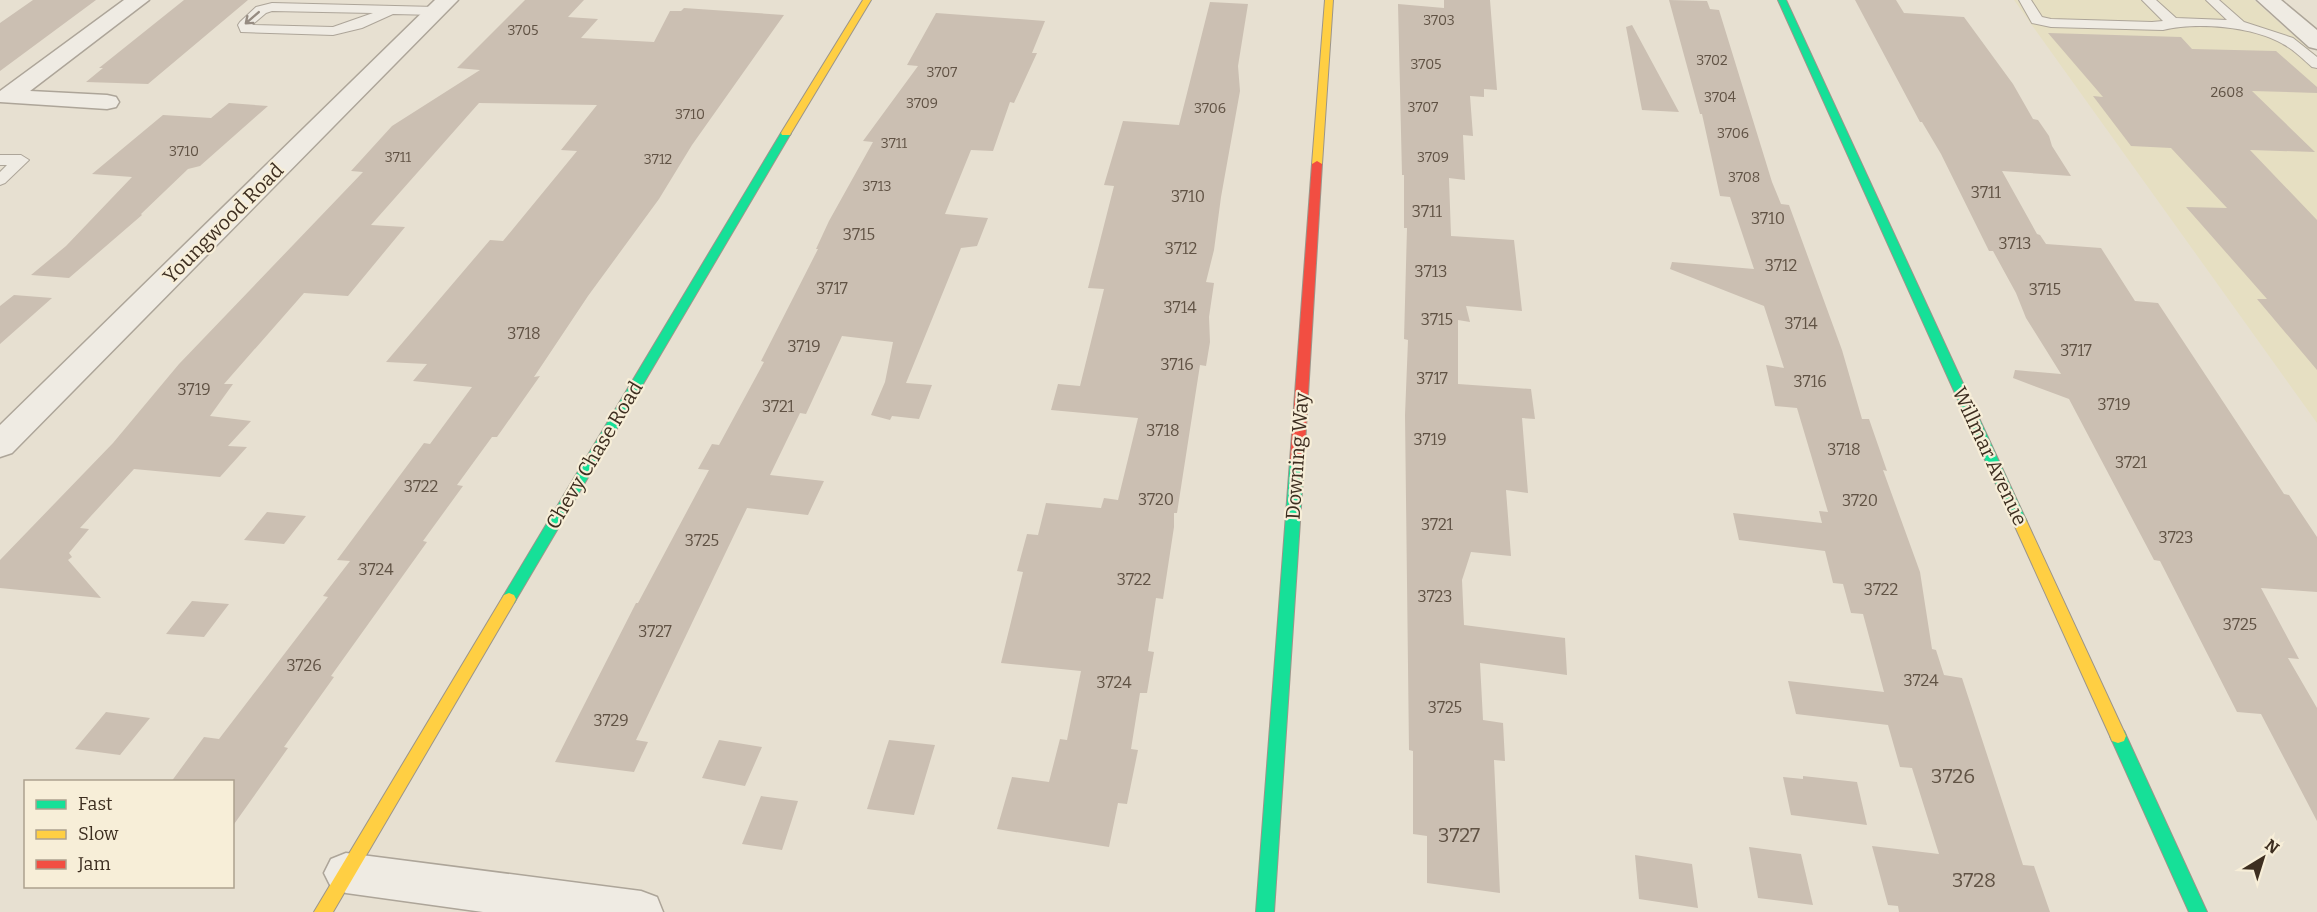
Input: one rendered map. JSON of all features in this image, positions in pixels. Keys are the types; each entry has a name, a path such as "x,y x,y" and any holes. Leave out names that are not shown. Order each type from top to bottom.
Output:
{"street":[{"path":"4,97 138,0"},
{"name":"Chevy Chase Road","path":"323,912 743,204 867,0"},
{"name":"Downing Way","path":"1265,912 1329,0"},
{"name":"Willmar Avenue","path":"1782,0 2198,912"},
{"path":"2268,0 2317,42"},
{"name":"Youngwood Road","path":"0,445 441,5"},
{"path":"4,97 107,102"},
{"path":"346,873 641,912"}],"lane":[{"path":"2025,0 2037,20 2051,23 2152,27 2172,22 2239,25 2289,41 2317,64"},
{"path":"2148,0 2172,22"},
{"path":"2212,0 2239,25"},
{"path":"392,10 357,25 333,31 246,29 244,25 261,10 272,7 392,10 441,5"},
{"path":"0,160 21,160 0,180"}],"shaded area":[{"path":"2014,0 2254,0 2317,56 2317,423"}],"building":[{"path":"33,0 96,0 0,71 0,23"},
{"path":"184,0 248,0 148,84 86,82 103,68 99,68"},
{"path":"525,0 584,0 568,17 598,19 581,38 654,42 670,11 681,11 684,8 784,15 692,145 659,199 588,296 534,377 540,376 497,437 492,437 457,485 463,486 423,541 427,542 331,676 334,677 284,747 288,748 234,824 234,780 172,780 204,737 219,739 328,597 323,596 350,561 337,560 424,443 430,444 472,387 413,381 427,364 386,362 490,240 503,241 577,151 561,150 597,105 479,103 371,225 405,227 348,296 304,293 224,384 233,384 210,416 251,421 228,446 247,447 220,477 134,469 80,528 89,529 69,553 72,557 68,560 101,598 0,588 0,560 113,443 179,364 363,172 351,171 392,126 480,70 457,68"},
{"path":"1444,0 1490,0 1497,90 1484,89 1484,97 1470,96 1473,136 1463,135 1465,180 1449,178 1451,236 1514,240 1522,311 1466,306 1470,322 1458,320 1458,384 1531,389 1535,419 1522,418 1528,493 1506,490 1511,556 1471,552 1462,580 1464,625 1565,638 1567,675 1480,663 1483,720 1503,723 1505,761 1494,760 1500,893 1427,883 1427,836 1413,834 1413,751 1409,750 1405,415 1408,340 1404,339 1407,228 1404,228 1398,4 1444,8"},
{"path":"1669,0 1707,1 1710,9 1719,10 1772,182 1781,204 1789,205 1842,350 1862,419 1869,419 1887,471 1883,470 1920,572 1932,649 1936,650 1944,675 1962,678 2023,865 2034,866 2050,912 1899,912 1898,906 1888,905 1872,846 1939,854 1912,768 1900,767 1888,725 1796,714 1788,681 1884,692 1863,614 1851,613 1843,584 1833,583 1825,551 1739,540 1733,513 1822,523 1819,511 1828,512 1797,408 1775,406 1766,365 1784,368 1764,306 1670,269 1672,262 1754,269 1730,197 1720,196 1702,114 1700,114"},
{"path":"1855,0 1896,0 1904,13 1964,17 2013,84 2033,119 2038,120 2049,136 2052,146 2071,176 2002,171 2037,234 2046,244 2101,248 2135,301 2158,303 2284,494 2289,495 2317,537 2317,592 2261,588 2299,659 2288,658 2317,708 2317,821 2261,714 2237,712 2160,561 2154,560 2069,399 2013,378 2015,370 2061,374 2026,318 2016,293 1993,251 1989,251 1941,154 1920,122"},
{"path":"1210,2 1248,4 1238,66 1240,91 1214,250 1206,282 1214,283 1209,317 1210,342 1206,366 1200,365 1177,513 1174,513 1163,599 1156,598 1148,651 1154,652 1147,693 1140,693 1131,749 1138,750 1127,804 1118,803 1109,847 997,829 1012,777 1049,782 1060,739 1067,740 1081,671 1001,663 1023,572 1017,571 1027,534 1038,535 1046,503 1101,508 1104,498 1118,500 1138,418 1051,410 1058,384 1080,386 1104,289 1088,288 1114,186 1104,185 1123,121 1179,125"},
{"path":"936,13 1045,21 1032,53 1037,53 1014,103 1010,102 993,151 971,150 945,214 988,218 977,246 961,248 906,383 932,385 919,419 892,416 890,420 871,415 885,382 893,342 842,336 806,414 800,413 770,475 824,481 808,515 747,508 636,740 648,742 634,772 555,762 636,603 709,470 698,469 712,444 719,445 764,362 761,361 818,249 816,249 829,221 873,142 863,141 918,66 907,65"},
{"path":"1632,25 1679,112 1642,110 1626,27"},
{"path":"2048,33 2181,37 2192,49 2276,51 2317,87 2317,93 2252,91 2315,152 2250,150 2317,220 2317,370 2257,299 2267,299 2186,207 2227,208 2171,148 2131,146 2093,96 2103,97"},
{"path":"229,103 268,106 200,166 188,169 142,215 69,278 31,275 66,246 132,177 92,174 163,115 211,118"},
{"path":"14,295 52,298 0,344 0,306"},
{"path":"267,512 306,516 284,544 244,540"},
{"path":"192,601 229,604 204,637 166,634"},
{"path":"106,712 150,718 120,755 75,749"},
{"path":"719,740 762,747 745,786 702,778"},
{"path":"889,740 935,745 914,815 867,809"},
{"path":"1803,776 1857,782 1867,825 1791,815 1783,777 1803,779"},
{"path":"761,796 798,801 782,850 742,844"},
{"path":"1749,847 1801,854 1813,905 1758,898"},
{"path":"1635,855 1692,864 1698,908 1639,899"}],"traffic: fast":[{"path":"1782,0 2020,522"},
{"path":"509,599 786,133"},
{"path":"1265,912 1297,461"},
{"path":"2118,736 2198,912"}],"traffic: slow":[{"path":"786,133 867,0"},
{"path":"1317,164 1329,0"},
{"path":"2020,522 2118,736"},
{"path":"323,912 509,599"}],"traffic: jam":[{"path":"1297,461 1317,164"}]}
